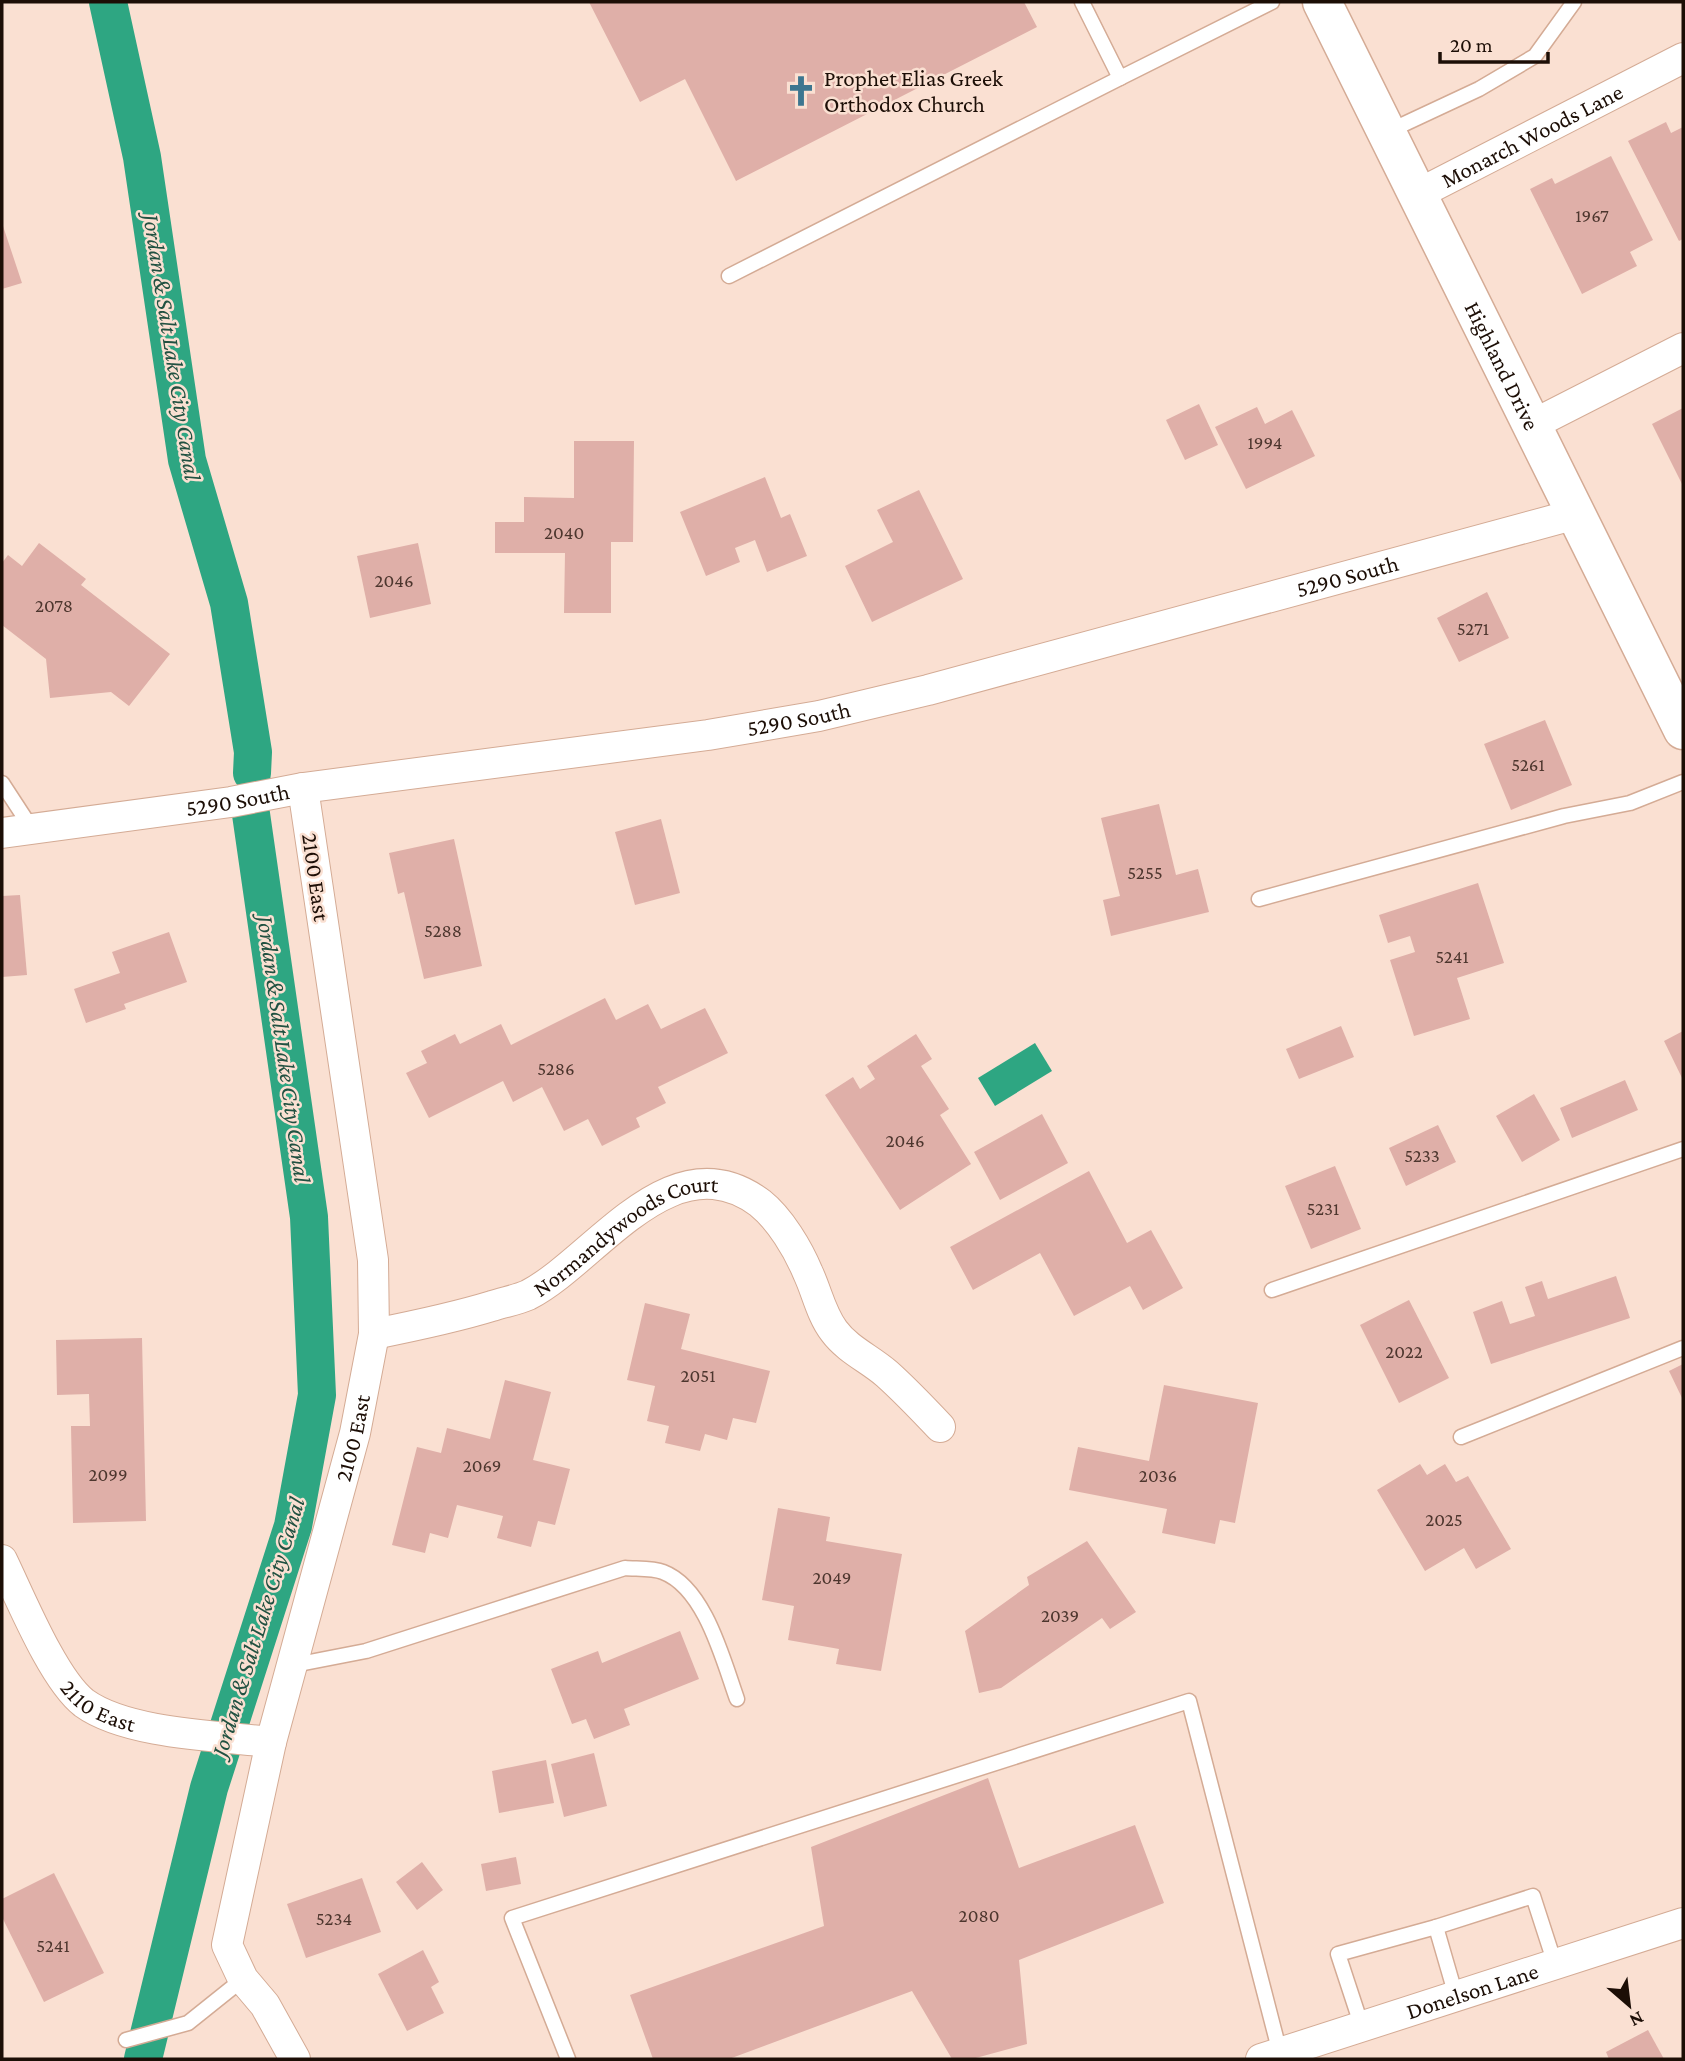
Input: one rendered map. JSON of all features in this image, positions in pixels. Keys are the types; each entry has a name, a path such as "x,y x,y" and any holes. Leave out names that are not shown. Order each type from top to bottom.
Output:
{"main road":[{"name":"Highland Drive","path":"1322,2 1576,513 1667,686 1683,730"}],"street":[{"name":"Monarch Woods Lane","path":"1418,194 1683,58"},
{"path":"1532,425 1683,348"},
{"name":"5290 South","path":"2,833 231,802 303,788 708,735 819,716 928,690 1576,513"},
{"name":"2100 East","path":"295,2059 265,2005 243,1979 227,1945 259,1740 294,1665 355,1433 374,1335 373,1260 303,788"},
{"name":"Normandywoods Court","path":"374,1335 450,1318 526,1296 554,1279 608,1230 642,1205 680,1189 712,1184 739,1191 761,1204 778,1222 807,1270 834,1330 855,1352 886,1373 940,1427"},
{"name":"2110 East","path":"2,1560 49,1657 83,1702 125,1724 259,1740"},
{"name":"Donelson Lane","path":"1275,2057 1683,1923"}],"lane":[{"path":"1083,2 1120,78"},
{"path":"729,276 1272,2"},
{"path":"1387,132 1479,89 1535,56 1574,2"},
{"path":"1259,899 1564,816 1630,803 1683,782"},
{"path":"2,783 32,831"},
{"path":"1272,1290 1683,1149"},
{"path":"1461,1437 1683,1348"},
{"path":"294,1665 366,1651 625,1568 662,1571 683,1585 710,1623 737,1699"},
{"path":"568,2059 512,1918 1189,1701 1275,2057"},
{"path":"1362,2027 1338,1954 1533,1896 1555,1964"},
{"path":"1436,1927 1456,1996"},
{"path":"125,2040 188,2023 243,1979"}],"shaded area":[{"path":"1035,1043 1052,1071 995,1106 978,1078"}],"building":[{"name":"Prophet Elias Greek Orthodox Church","path":"589,2 1024,2 1037,27 736,181 685,79 640,102"},
{"path":"1666,122 1671,133 1683,127 1683,239 1679,241 1628,141"},
{"path":"1611,156 1653,240 1630,252 1637,266 1582,294 1530,189 1552,178 1555,184"},
{"path":"2,223 22,283 2,289"},
{"path":"1199,404 1218,445 1185,460 1166,420"},
{"path":"1257,407 1265,424 1292,410 1315,456 1246,489 1215,427"},
{"path":"1683,408 1683,486 1652,424"},
{"path":"574,441 634,441 633,542 611,542 611,613 564,613 565,553 495,553 495,522 524,522 524,497 574,498"},
{"path":"765,477 781,518 790,514 807,556 767,572 755,540 735,548 740,562 706,576 680,512"},
{"path":"919,490 963,579 872,622 845,566 893,542 877,510"},
{"path":"39,543 86,579 81,585 170,654 129,706 111,692 50,698 46,659 2,625 2,563 8,555 22,566"},
{"path":"418,543 431,604 370,618 357,556"},
{"path":"1487,592 1509,638 1459,662 1437,618"},
{"path":"1545,720 1572,785 1511,810 1484,744"},
{"path":"1159,804 1176,875 1198,869 1209,912 1111,936 1103,900 1120,896 1101,818"},
{"path":"661,819 680,893 635,905 615,832"},
{"path":"454,839 482,966 424,979 404,892 398,894 389,853"},
{"path":"1478,883 1504,963 1457,978 1470,1019 1414,1036 1390,960 1415,952 1410,936 1388,943 1379,915"},
{"path":"20,895 27,975 2,977 2,896"},
{"path":"169,932 187,982 124,1004 126,1009 86,1023 74,989 120,973 112,952"},
{"path":"605,998 616,1020 648,1004 661,1029 705,1008 728,1053 658,1087 666,1103 636,1118 640,1127 602,1146 588,1119 564,1131 542,1087 513,1102 503,1081 429,1118 406,1073 427,1063 421,1051 455,1034 460,1044 501,1024 511,1045"},
{"path":"1341,1026 1354,1057 1299,1079 1286,1049"},
{"path":"1683,1031 1683,1080 1664,1041"},
{"path":"916,1034 932,1059 921,1066 949,1109 940,1115 971,1164 900,1210 825,1095 853,1077 860,1089 875,1079 867,1066"},
{"path":"1625,1080 1638,1110 1572,1138 1560,1108"},
{"path":"1534,1094 1560,1140 1522,1162 1496,1116"},
{"path":"1042,1114 1068,1163 1000,1200 974,1152"},
{"path":"1438,1125 1456,1162 1406,1186 1389,1148"},
{"path":"1335,1166 1361,1229 1311,1249 1285,1186"},
{"path":"1089,1171 1127,1243 1151,1230 1183,1288 1143,1310 1130,1286 1074,1316 1040,1253 973,1290 950,1247"},
{"path":"1616,1276 1630,1318 1491,1364 1473,1312 1502,1301 1510,1324 1535,1316 1525,1287 1542,1281 1548,1299"},
{"path":"1409,1300 1449,1378 1399,1403 1360,1325"},
{"path":"645,1303 690,1314 681,1349 770,1371 756,1423 733,1418 727,1440 705,1434 700,1451 665,1443 669,1426 647,1421 655,1386 627,1380"},
{"path":"142,1338 146,1521 73,1523 71,1426 90,1426 89,1394 57,1395 56,1340"},
{"path":"1683,1364 1683,1400 1669,1371"},
{"path":"505,1380 551,1392 533,1460 570,1469 555,1525 538,1521 531,1547 497,1538 503,1516 457,1505 448,1538 430,1533 425,1553 392,1545 417,1447 441,1453 447,1428 490,1439"},
{"path":"1164,1385 1258,1403 1235,1523 1220,1520 1215,1544 1162,1533 1167,1509 1069,1490 1078,1447 1149,1461"},
{"path":"1420,1464 1427,1475 1445,1464 1456,1482 1468,1476 1511,1549 1476,1569 1464,1548 1425,1571 1377,1490"},
{"path":"778,1508 830,1517 826,1541 902,1554 881,1671 836,1664 839,1649 788,1640 794,1606 762,1600"},
{"path":"1087,1541 1136,1612 1110,1629 1102,1618 1001,1688 979,1693 965,1631 1029,1585 1027,1577"},
{"path":"680,1631 699,1679 624,1709 630,1725 594,1739 586,1719 572,1724 551,1669 598,1651 602,1663"},
{"path":"594,1753 607,1806 564,1817 551,1764"},
{"path":"546,1760 554,1803 499,1813 492,1771"},
{"path":"988,1778 1019,1868 1135,1825 1164,1903 1019,1960 1027,2044 972,2059 952,2059 912,1991 729,2059 653,2059 630,1995 824,1926 811,1847"},
{"path":"516,1857 521,1884 486,1891 481,1864"},
{"path":"422,1862 443,1890 417,1910 396,1882"},
{"path":"54,1873 104,1973 44,2002 2,1917 2,1899"},
{"path":"362,1878 381,1932 306,1958 287,1904"},
{"path":"423,1950 439,1982 431,1987 444,2013 407,2031 378,1974"},
{"path":"1648,2030 1664,2059 1609,2059 1606,2052"}],"waterway":[{"name":"Jordan & Salt Lake City Canal","path":"108,2 142,157 187,460 229,603 253,752 252,773"},
{"name":"Jordan & Salt Lake City Canal","path":"143,2059 209,1788 293,1526 317,1395 309,1217 251,814"}],"place":[{"name":"Prophet Elias Greek Orthodox Church","path":"801,91"}]}
